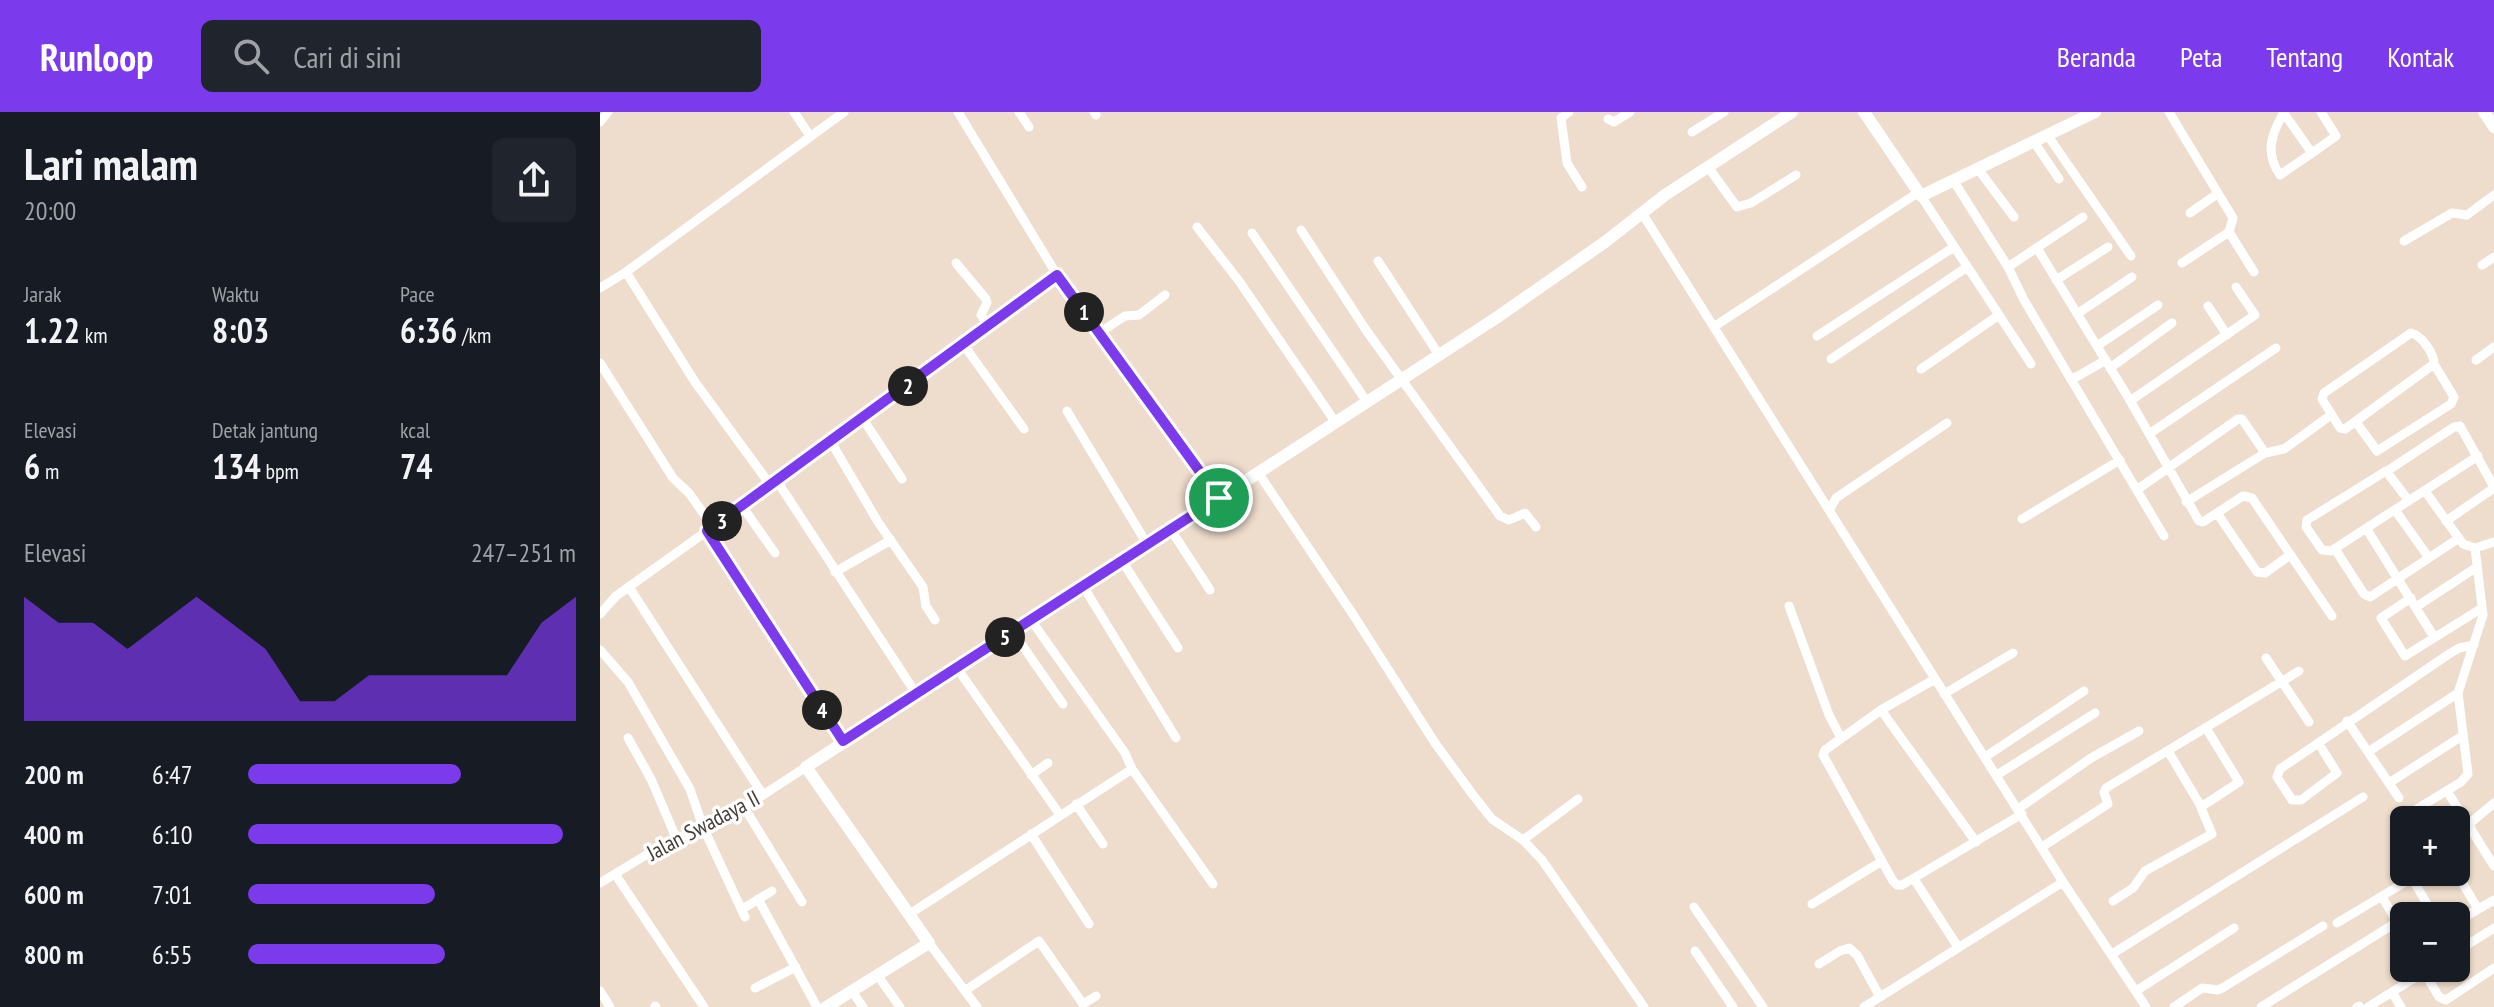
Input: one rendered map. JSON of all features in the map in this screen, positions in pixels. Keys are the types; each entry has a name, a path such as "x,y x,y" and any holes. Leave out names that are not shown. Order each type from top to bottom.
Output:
{"street":[{"path":"600,122 608,112"},
{"path":"794,112 810,136"},
{"path":"600,288 844,112"},
{"path":"958,112 1057,275 1219,498"},
{"path":"1019,112 1029,127"},
{"path":"1569,112 1561,118 1567,163 1582,187"},
{"path":"1608,119 1614,122 1630,112"},
{"path":"1692,132 1724,112"},
{"path":"977,1007 908,915 806,767 1402,380 1792,112"},
{"path":"1864,112 2031,364"},
{"path":"1715,326 1920,194 2095,112"},
{"path":"2169,112 2233,218 2229,232 2182,263"},
{"path":"2312,153 2283,113 2271,134 2270,155 2280,175 2312,153 2336,136 2321,112"},
{"path":"2484,112 2494,127"},
{"path":"2048,136 2131,256"},
{"path":"2034,142 2059,179"},
{"path":"1708,167 1737,207 1751,203 1796,175"},
{"path":"1978,169 2014,217"},
{"path":"1953,180 2008,267 2024,300 2164,536"},
{"path":"2190,213 2217,194"},
{"path":"2404,241 2452,213 2467,215 2494,195"},
{"path":"1642,213 2063,882 2146,1007"},
{"path":"2008,267 2083,217"},
{"path":"1197,227 1239,281 1336,423"},
{"path":"1301,230 1366,330 1500,516 1509,520 1525,513 1536,527"},
{"path":"2229,232 2254,272"},
{"path":"1252,233 1367,402"},
{"path":"1817,336 1954,247"},
{"path":"2056,280 2108,247"},
{"path":"2037,248 2169,467 2186,502 2201,522 2243,496 2249,496 2332,616"},
{"path":"2482,265 2494,257"},
{"path":"1378,261 1439,355"},
{"path":"956,263 988,302 981,316 988,325"},
{"path":"1831,359 1967,267"},
{"path":"626,272 695,382 774,484 917,695"},
{"path":"600,614 616,596 774,484 1057,275"},
{"path":"2077,314 2132,277"},
{"path":"2130,401 2255,315 2236,287"},
{"path":"1099,333 1125,316 1139,315 1165,295"},
{"path":"2097,346 2158,305"},
{"path":"2208,306 2227,335"},
{"path":"1921,369 1999,315"},
{"path":"2071,380 2108,364 2172,323"},
{"path":"2356,422 2377,451 2451,404 2454,397 2421,338 2408,334 2324,393 2322,399 2342,429 2434,364"},
{"path":"963,344 1024,429"},
{"path":"2476,360 2494,347"},
{"path":"2149,434 2276,348"},
{"path":"600,363 673,478 689,493 843,741"},
{"path":"1067,411 1147,544"},
{"path":"2186,502 2265,453 2284,449 2331,415"},
{"path":"863,419 902,479"},
{"path":"2138,489 2239,419 2265,453"},
{"path":"1830,509 1836,498 1947,423"},
{"path":"2446,521 2494,487 2478,456 2460,426 2307,521 2306,527 2322,550 2335,549 2478,456"},
{"path":"831,442 923,587 926,606 935,620"},
{"path":"2022,519 2120,460"},
{"path":"2387,471 2409,501"},
{"path":"1259,474 1433,740 1488,814 1523,840 1542,860 1644,1007"},
{"path":"2425,491 2465,545 2475,548 2494,542"},
{"path":"742,506 775,553"},
{"path":"2395,510 2429,558"},
{"path":"2217,513 2257,572 2265,573 2290,555"},
{"path":"2366,528 2434,637"},
{"path":"1171,530 1210,590"},
{"path":"2335,549 2368,597 2459,538"},
{"path":"835,572 891,540"},
{"path":"2422,806 2468,774 2458,693 2481,626 2475,548"},
{"path":"1122,561 1178,648"},
{"path":"2477,567 2382,616 2382,620 2405,656 2482,608"},
{"path":"1083,586 1176,738"},
{"path":"629,587 763,795"},
{"path":"1789,606 1829,715 1841,738"},
{"path":"1031,620 1213,884"},
{"path":"1013,632 1063,704"},
{"path":"2319,744 2337,773 2301,800 2292,800 2277,772 2347,721 2459,648 2474,645"},
{"path":"600,650 617,667 690,789 703,827 744,912 772,891"},
{"path":"1944,694 2013,653"},
{"path":"2266,658 2309,722"},
{"path":"957,668 1060,815"},
{"path":"2042,847 2108,804 2104,792 2106,788 2299,671"},
{"path":"1935,679 1881,710 1825,750 1823,757 1897,885 1914,879 1976,842 2091,758 2139,731"},
{"path":"1985,757 2084,691"},
{"path":"2368,752 2458,693"},
{"path":"1881,710 1976,842"},
{"path":"1997,775 2095,713"},
{"path":"2347,721 2399,798"},
{"path":"2201,807 2239,782 2206,728"},
{"path":"2389,783 2462,736"},
{"path":"628,738 682,838"},
{"path":"2113,901 2133,888 2145,871 2209,837 2212,830 2168,751"},
{"path":"1031,775 1048,763"},
{"name":"Jalan Swadaya II","path":"600,883 656,849 744,807 806,767"},
{"path":"908,915 1132,769"},
{"path":"2447,791 2457,806"},
{"path":"2112,954 2363,797"},
{"path":"1523,840 1578,799"},
{"path":"2494,803 2470,826 2494,866"},
{"path":"1076,804 1103,844"},
{"path":"744,807 802,902"},
{"path":"1031,834 1089,924"},
{"path":"1812,904 1882,861"},
{"path":"615,874 704,1007"},
{"path":"1914,879 1958,947"},
{"path":"1864,1007 2063,882"},
{"path":"2337,923 2397,886"},
{"path":"2464,886 2478,909"},
{"path":"2382,897 2390,910"},
{"path":"758,899 816,1006 852,991 929,943"},
{"path":"2470,914 2494,900"},
{"path":"1694,907 1763,1007"},
{"path":"2174,1007 2205,987 2218,990 2224,987 2323,926"},
{"path":"2261,1007 2390,926"},
{"path":"2136,991 2234,928"},
{"path":"2470,943 2494,928"},
{"path":"966,990 1039,941 1083,1004 1096,996"},
{"path":"1819,964 1849,948 1857,955 1880,997"},
{"path":"1695,951 1733,1007"},
{"path":"755,988 796,967"},
{"path":"2430,982 2439,997 2446,1000 2494,968"},
{"path":"878,976 900,1007"},
{"path":"2368,1007 2406,982"},
{"path":"600,991 610,1007"},
{"path":"852,991 863,1007"},
{"path":"2392,992 2401,1007"}],"route":[{"path":"1057,275 1219,498 843,741 707,531 1057,275"}]}
